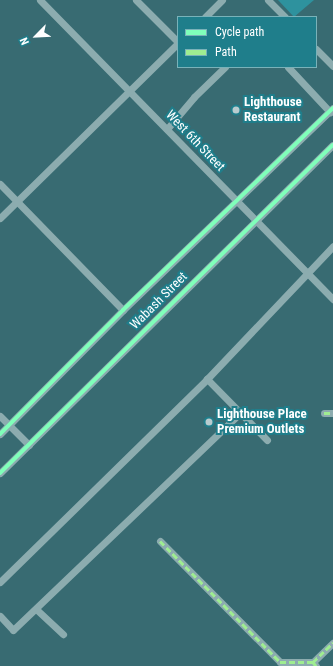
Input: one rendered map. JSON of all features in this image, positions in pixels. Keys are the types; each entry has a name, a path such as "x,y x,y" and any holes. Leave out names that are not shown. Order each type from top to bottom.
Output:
{"street":[{"name":"West 6th Street","path":"40,0 333,299"},
{"path":"136,0 177,41"},
{"path":"206,16 222,0"},
{"path":"268,0 284,16"},
{"path":"0,218 177,43"},
{"path":"317,49 333,66"},
{"path":"166,129 194,97 224,68"},
{"path":"289,68 331,110"},
{"name":"Wabash Street","path":"0,434 123,310 238,202 331,110"},
{"name":"Wabash Street","path":"0,473 333,145"},
{"path":"0,184 123,310"},
{"path":"0,582 207,379 333,246"},
{"path":"207,379 267,440"},
{"path":"0,616 13,630 240,413"},
{"path":"324,413 333,413"},
{"path":"0,416 28,445"},
{"path":"160,541 278,664 314,664 333,643"},
{"path":"36,609 63,634"}],"shaded area":[{"path":"278,0 314,0 295,16 293,16"}],"marked path":[{"path":"324,413 333,413"},
{"path":"160,541 280,662 313,662 316,666"},
{"path":"313,662 333,643"}],"cycle path":[{"path":"0,434 123,310 333,108"},
{"path":"0,473 333,145"}],"place":[{"name":"Lighthouse Restaurant","path":"236,110"},
{"name":"Lighthouse Place Premium Outlets","path":"209,422"}]}
